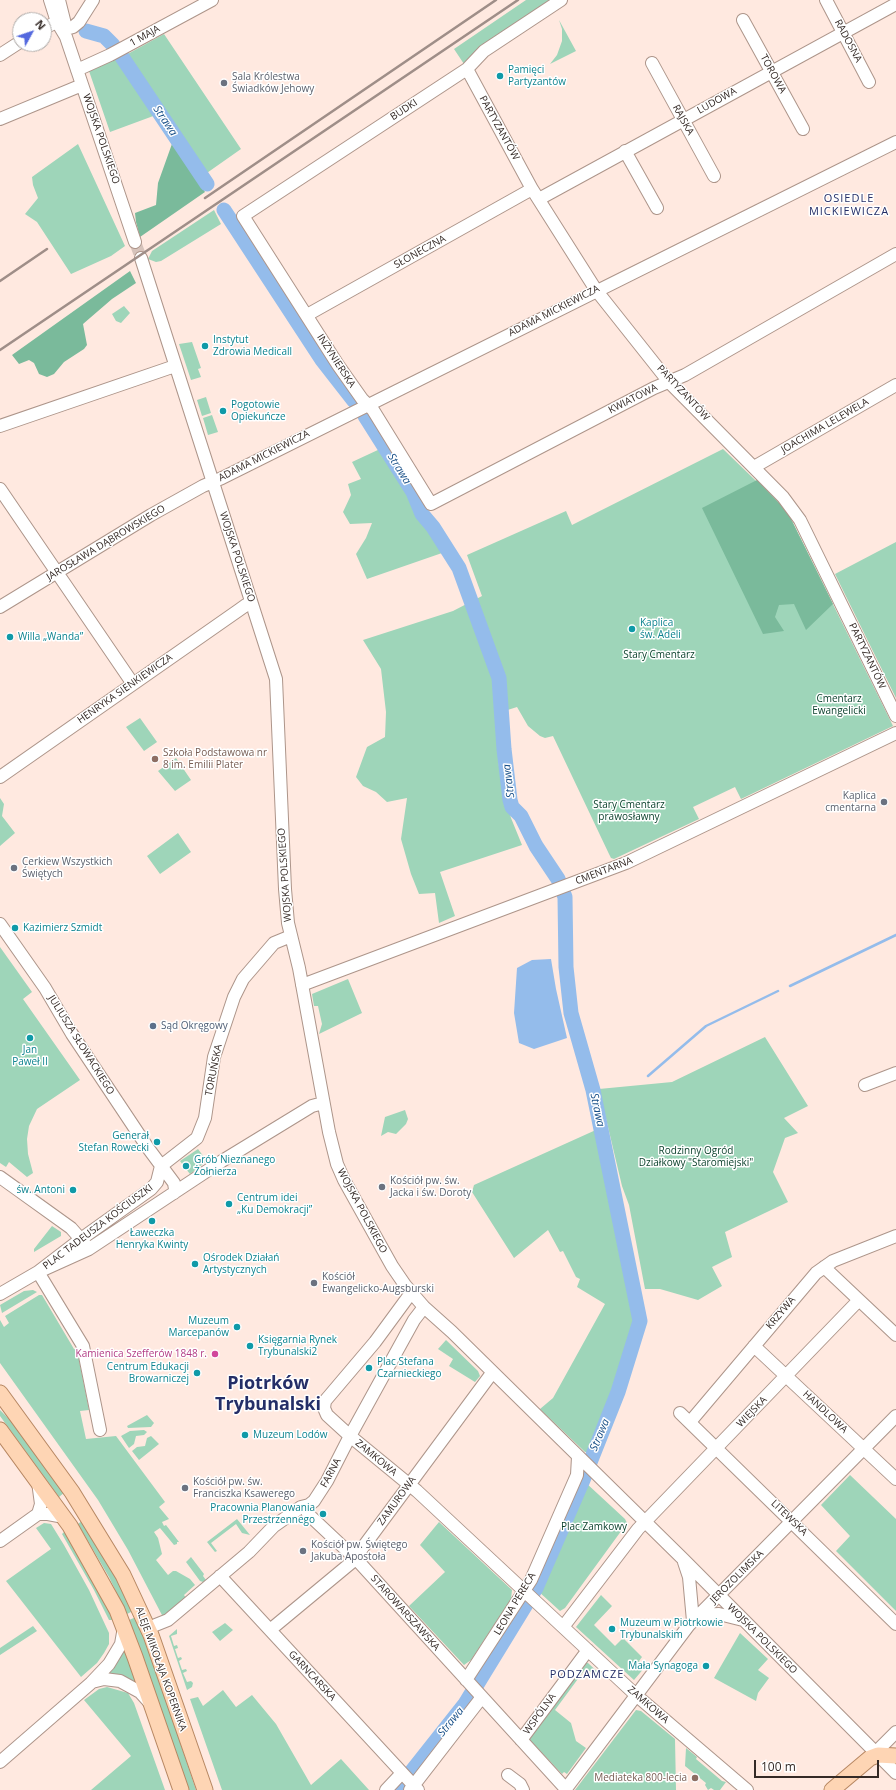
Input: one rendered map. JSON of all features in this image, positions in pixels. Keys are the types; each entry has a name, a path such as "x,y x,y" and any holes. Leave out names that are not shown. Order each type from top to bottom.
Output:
{"main road":[{"name":"ALEJE MIKOŁAJA KOPERNIKA","path":"0,1393 72,1492 103,1540 123,1575 148,1628 205,1790"},
{"name":"ALEJE MIKOŁAJA KOPERNIKA","path":"0,1430 64,1517 96,1570 124,1627 181,1790"},
{"path":"832,1790 866,1760 878,1755 896,1756"}],"street":[{"name":"WOJSKA POLSKIEGO","path":"50,0 63,29 135,242"},
{"name":"WOJSKA POLSKIEGO","path":"59,0 63,29"},
{"path":"52,28 63,29 73,27 79,22 93,0"},
{"name":"1 MAJA","path":"77,70 124,48 212,0"},
{"name":"BUDKI","path":"243,216 467,69 484,51 561,0"},
{"name":"RADOSNA","path":"826,0 870,82"},
{"name":"LUDOWA","path":"536,194 625,151 896,4"},
{"name":"TOROWA","path":"743,20 803,129"},
{"path":"0,55 12,47"},
{"name":"RAJSKA","path":"652,63 714,176"},
{"name":"PARTYZANTÓW","path":"467,69 536,194 596,290 669,382 754,467 782,497 800,520 896,716"},
{"path":"0,120 82,85"},
{"name":"ADAMA MICKIEWICZA","path":"212,482 896,142"},
{"path":"625,151 657,208"},
{"name":"SŁONECZNA","path":"307,315 536,194"},
{"name":"INŻYNIERSKA","path":"243,216 307,315 362,407 376,415 431,504"},
{"name":"KWIATOWA","path":"431,504 669,382 685,376 896,254"},
{"name":"WOJSKA POLSKIEGO","path":"141,258 276,679 285,894 291,936 302,985 323,1103 336,1157 344,1180 392,1266 411,1293 424,1307 452,1332 492,1373 683,1559 896,1773"},
{"path":"0,426 175,366"},
{"name":"JOACHIMA LELEWELA","path":"754,467 896,385"},
{"name":"JAROSŁAWA DĄBROWSKIEGO","path":"0,607 156,512 212,482"},
{"path":"0,489 133,684"},
{"name":"HENRYKA SIENKIEWICZA","path":"0,777 242,607 252,606"},
{"name":"CMENTARNA","path":"302,985 645,855 896,733"},
{"name":"JULIUSZA SŁOWACKIEGO","path":"0,924 45,988 76,1040 161,1166"},
{"name":"TORUŃSKA","path":"161,1166 191,1144 200,1134 205,1118 214,1057 234,997 243,979 274,943 291,936"},
{"path":"864,1086 896,1073"},
{"name":"PLAC TADEUSZA KOŚCIUSZKI","path":"38,1272 89,1249 222,1161 306,1109 323,1103"},
{"path":"161,1166 175,1186 169,1196"},
{"name":"PLAC TADEUSZA KOŚCIUSZKI","path":"38,1272 81,1238 147,1192 158,1179 161,1166"},
{"path":"0,1177 71,1228 89,1249"},
{"name":"PLAC TADEUSZA KOŚCIUSZKI","path":"158,1179 169,1196"},
{"name":"KRZYWA","path":"690,1422 808,1280 833,1261 896,1236"},
{"path":"824,1267 896,1335"},
{"path":"0,1294 38,1272 84,1351 100,1430"},
{"path":"411,1293 375,1342 325,1401 324,1408 326,1412 350,1436 414,1320 424,1307"},
{"name":"WIEJSKA","path":"645,1523 858,1300"},
{"name":"HANDLOWA","path":"754,1346 896,1479"},
{"name":"ZAMUROWA","path":"270,1630 355,1559 492,1373"},
{"name":"LITEWSKA","path":"680,1413 896,1624"},
{"name":"JEROZOLIMSKA","path":"566,1790 696,1618 896,1416"},
{"name":"ZAMKOWA","path":"350,1436 409,1485 637,1696 747,1790"},
{"name":"FARNA","path":"148,1628 167,1620 249,1552 274,1526 301,1507 311,1503 320,1492 350,1436"},
{"name":"LEONA PERECA","path":"386,1790 410,1783 474,1689 528,1595 531,1580 576,1477 581,1460"},
{"path":"38,1481 41,1504 38,1514"},
{"name":"STAROWARSZAWSKA","path":"306,1506 308,1514 355,1559 566,1790"},
{"path":"0,1541 38,1514 64,1517"},
{"path":"563,1627 645,1523"},
{"path":"683,1559 689,1577 696,1618 719,1614 744,1620"},
{"name":"GARNCARSKA","path":"220,1576 410,1783"},
{"path":"0,1762 91,1683 110,1664 121,1644 124,1627"},
{"name":"WSPÓLNA","path":"521,1740 588,1650"},
{"path":"91,1683 104,1679 120,1681 140,1692 153,1707"},
{"path":"878,1755 881,1747 896,1732"},
{"path":"508,1775 520,1784 523,1790"}],"green space":[{"path":"526,0 554,0 464,64 454,49"},
{"path":"559,20 576,51 550,64 557,55 562,41 562,29"},
{"path":"164,34 241,149 204,175 124,56"},
{"path":"118,58 156,115 110,132 89,71"},
{"path":"173,141 205,192 140,237 135,213 156,205 158,183"},
{"path":"78,144 125,246 111,256 71,274 37,222 25,214 38,198 33,185 32,177"},
{"path":"214,210 221,224 161,261 156,262 148,259 152,251"},
{"path":"130,271 136,283 112,299 83,324 87,345 84,349 64,362 54,374 47,377 39,374 34,363 29,360 19,364 12,355"},
{"path":"124,306 130,313 121,323 116,321 112,314"},
{"path":"192,342 201,368 198,369 201,377 191,380 179,344"},
{"path":"206,397 211,413 202,416 197,400"},
{"path":"212,415 218,432 208,435 203,418"},
{"path":"380,449 442,553 367,579 356,554 366,538 372,523 350,524 343,512 351,495 348,484 361,479 352,462"},
{"path":"723,449 783,507 790,517 893,726 741,799 735,787 693,807 699,819 614,859 611,858 609,854 553,736 545,738 540,736 528,726 517,707 495,714 499,767 511,818 522,845 440,872 455,916 439,923 435,893 419,894 411,874 401,839 407,798 387,802 376,792 363,786 356,777 367,747 385,737 386,712 381,669 363,640 453,611 482,596 467,555 566,511 572,525"},
{"path":"757,480 783,507 790,517 833,604 806,630 794,604 779,605 775,617 784,631 763,634 702,508"},
{"path":"896,542 896,698 835,574"},
{"path":"140,718 157,742 144,751 126,727"},
{"path":"176,758 191,780 175,791 158,771"},
{"path":"0,798 4,804 2,816 15,833 0,846"},
{"path":"178,833 191,852 160,874 147,856"},
{"path":"0,947 32,992 23,999 80,1080 37,1109 29,1126 27,1139 28,1154 33,1173 27,1177 9,1162 6,1167 0,1163"},
{"path":"348,979 362,1013 319,1034 322,1024 318,1006 314,1006 312,994"},
{"name":"Rodzinny Ogród Działkowy \"Staromiejski\"","path":"765,1037 808,1106 784,1118 798,1133 785,1138 773,1172 788,1202 725,1232 732,1257 712,1267 722,1286 698,1300 660,1289 645,1289 629,1205 622,1186 599,1089 672,1082"},
{"path":"405,1110 408,1119 406,1124 396,1134 388,1132 381,1136 385,1117"},
{"path":"598,1129 620,1222 636,1311 618,1385 593,1452 585,1452 540,1409 553,1398 605,1304 577,1287 580,1279 576,1277 563,1251 560,1252 548,1230 514,1258 472,1192 474,1185"},
{"path":"198,1149 207,1161 190,1174 186,1169 189,1167 186,1163 183,1165 180,1161"},
{"path":"52,1226 61,1232 61,1236 34,1252 34,1249"},
{"path":"33,1290 37,1292 2,1313 0,1305 24,1291"},
{"path":"39,1295 42,1295 74,1349 77,1350 89,1410 80,1411 86,1439 116,1436 165,1502 159,1507 169,1519 162,1522 179,1542 174,1545 160,1528 154,1532 158,1538 162,1554 156,1560 168,1575 173,1571 176,1571 190,1579 195,1585 184,1595 186,1598 163,1617 128,1550 98,1500 0,1363 0,1320 4,1327 9,1323 5,1316"},
{"path":"446,1340 478,1371 480,1376 475,1382 449,1366 453,1359 438,1349"},
{"path":"0,1410 16,1426 65,1492 59,1497 0,1416"},
{"path":"147,1415 154,1423 151,1427 128,1428 127,1426"},
{"path":"144,1430 147,1432 144,1435 136,1436 134,1444 129,1448 121,1436 130,1431"},
{"path":"151,1436 159,1444 139,1460 132,1451 137,1447 145,1446 147,1438"},
{"path":"850,1475 896,1519 896,1611 836,1551 850,1536 821,1505"},
{"name":"Plac Zamkowy","path":"585,1482 625,1519 627,1523 565,1608 560,1611 538,1591"},
{"path":"237,1519 250,1535 242,1533 236,1524 211,1543 217,1551 215,1552 207,1542"},
{"path":"83,1520 108,1561 133,1611 127,1614 109,1577 78,1524"},
{"path":"439,1522 512,1590 511,1599 471,1660 464,1665 409,1606 445,1572 420,1545"},
{"path":"44,1523 51,1524 64,1545 89,1590 109,1633 109,1644 104,1653 97,1663 81,1677 6,1581 51,1549 36,1528"},
{"path":"65,1531 107,1606 113,1620 109,1620 94,1590 62,1534"},
{"path":"191,1557 204,1574 203,1576 206,1580 203,1582 200,1581 186,1562"},
{"path":"601,1595 612,1606 594,1625 615,1646 623,1638 642,1657 639,1661 645,1667 634,1680 576,1627"},
{"path":"136,1617 146,1641 196,1790 189,1790 129,1620"},
{"path":"225,1623 233,1630 220,1641 212,1632"},
{"path":"33,1626 37,1631 0,1655 0,1648"},
{"path":"177,1629 177,1634 171,1636 174,1646 177,1645 178,1648 175,1649 178,1658 181,1657 182,1659 179,1661 182,1670 186,1669 187,1671 183,1673 187,1682 191,1681 193,1683 192,1687 187,1690 169,1636"},
{"path":"740,1633 768,1659 758,1670 769,1678 758,1693 756,1701 714,1678"},
{"path":"125,1647 137,1683 119,1675 108,1673"},
{"path":"585,1663 588,1663 601,1675 599,1679 586,1668 555,1710 571,1723 576,1741 586,1748 567,1774 564,1772 562,1774 529,1739"},
{"path":"107,1687 128,1693 134,1703 165,1790 91,1790 131,1756 84,1700 99,1689"},
{"path":"223,1690 236,1707 252,1695 276,1724 311,1785 341,1759 369,1790 222,1790 190,1699 198,1697 203,1706"},
{"path":"636,1710 641,1711 675,1739 676,1790 575,1790"},
{"path":"686,1748 697,1757 696,1759 722,1781 726,1782 720,1790 714,1790 711,1788 708,1790 705,1785 706,1783 685,1766"}],"water":[{"path":"551,959 567,1038 534,1049 519,1043 514,1013 517,968 532,960"}],"waterway":[{"name":"Strawa","path":"86,31 104,36 113,45"},
{"name":"Strawa","path":"122,57 207,184"},
{"name":"Strawa","path":"224,210 322,360 354,401"},
{"name":"Strawa","path":"365,416 413,492 422,514 433,527 459,568 499,678 504,749 512,807 521,816 536,846 558,879 565,897 566,967 571,1013 593,1090 640,1321 618,1392 583,1480 536,1588 465,1704 397,1790"},
{"path":"790,986 896,935"},
{"path":"648,1076 706,1026 778,991"}],"tunnel":[{"path":"135,242 141,258"}],"railway":[{"path":"205,198 496,0"},
{"path":"0,350 518,0"},
{"path":"0,281 47,249"}],"place":[{"name":"Pamięci Partyzantów","path":"500,76"},
{"name":"Sala Królestwa Świadków Jehowy","path":"224,83"},
{"name":"Instytut Zdrowia Medicall","path":"205,346"},
{"name":"Pogotowie Opiekuńcze","path":"223,411"},
{"name":"Kaplica św. Adeli","path":"632,629"},
{"name":"Willa „Wanda”","path":"10,637"},
{"name":"Szkoła Podstawowa nr 8 im. Emilii Plater","path":"155,759"},
{"name":"Kaplica cmentarna","path":"884,802"},
{"name":"Cerkiew Wszystkich Świętych","path":"14,868"},
{"name":"Kazimierz Szmidt","path":"15,928"},
{"name":"Sąd Okręgowy","path":"153,1026"},
{"name":"Jan Paweł II","path":"30,1038"},
{"name":"Generał Stefan Rowecki","path":"157,1142"},
{"name":"Grób Nieznanego Żołnierza","path":"186,1166"},
{"name":"Kościół pw. św. Jacka i św. Doroty","path":"382,1187"},
{"name":"św. Antoni","path":"73,1190"},
{"name":"Centrum idei „Ku Demokracji”","path":"229,1204"},
{"name":"Ławeczka Henryka Kwinty","path":"152,1221"},
{"name":"Ośrodek Działań Artystycznych","path":"195,1264"},
{"name":"Kościół Ewangelicko-Augsburski","path":"314,1283"},
{"name":"Muzeum Marcepanów","path":"237,1327"},
{"name":"Księgarnia Rynek Trybunalski2","path":"250,1346"},
{"name":"Kamienica Szefferów 1848 r.","path":"215,1354"},
{"name":"Plac Stefana Czarnieckiego","path":"369,1368"},
{"name":"Centrum Edukacji Browarniczej","path":"197,1373"},
{"name":"Muzeum Lodów","path":"245,1435"},
{"name":"Kościół pw. św. Franciszka Ksawerego","path":"185,1488"},
{"name":"Pracownia Planowania Przestrzennego","path":"323,1514"},
{"name":"Kościół pw. Świętego Jakuba Apostoła","path":"303,1551"},
{"name":"Muzeum w Piotrkowie Trybunalskim","path":"612,1629"},
{"name":"Mała Synagoga","path":"706,1666"},
{"name":"Mediateka 800-lecia","path":"695,1778"}],"district":[{"name":"OSIEDLE MICKIEWICZA","path":"849,205"},
{"name":"Piotrków Trybunalski","path":"268,1394"},
{"name":"PODZAMCZE","path":"587,1675"}],"park label":[{"name":"Stary Cmentarz","path":"659,655"},
{"name":"Cmentarz Ewangelicki","path":"839,704"},
{"name":"Stary Cmentarz prawosławny","path":"629,810"}]}
